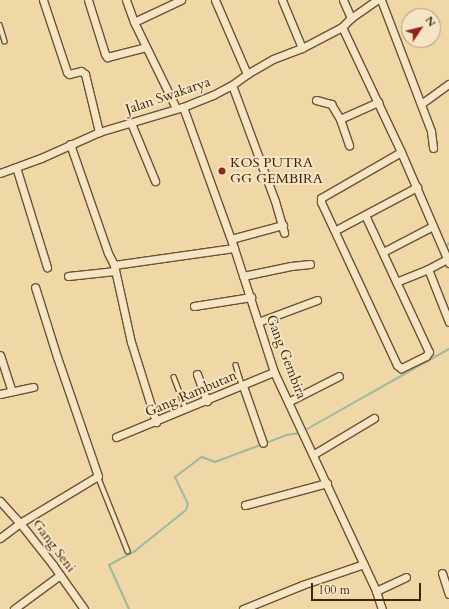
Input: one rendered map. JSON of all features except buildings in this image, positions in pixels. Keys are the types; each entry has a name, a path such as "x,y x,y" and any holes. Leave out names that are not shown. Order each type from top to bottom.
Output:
{"street":[{"path":"43,0 67,72 69,74 82,71 85,74 99,132"},
{"path":"88,0 104,54 107,57 146,47"},
{"name":"Gang Gembira","path":"126,0 134,22 146,47 179,108 231,239 274,372 314,454 376,590 382,609"},
{"path":"134,22 182,0"},
{"path":"215,0 247,74"},
{"path":"282,0 302,48"},
{"path":"343,0 351,18"},
{"name":"Jalan Swakarya","path":"0,173 41,158 99,132 179,108 232,85 247,74 273,59 302,48 342,27 351,18 377,0"},
{"path":"381,0 431,131 433,148"},
{"path":"342,27 401,152 448,261 396,282"},
{"path":"420,104 449,84"},
{"path":"232,85 276,201 284,233"},
{"path":"316,100 331,104 340,120 349,145"},
{"path":"340,120 378,102"},
{"path":"131,123 155,181"},
{"path":"70,144 108,253 115,268 131,342 156,422"},
{"path":"365,215 429,352 426,356 402,368 397,365 336,230 321,202 321,198 401,152"},
{"path":"16,167 47,266"},
{"path":"336,230 416,188"},
{"path":"231,239 282,226"},
{"path":"383,252 433,226"},
{"path":"68,276 234,248"},
{"path":"243,276 291,266 310,264"},
{"path":"428,269 449,322"},
{"path":"0,538 20,523 98,476 57,357 35,287"},
{"path":"194,306 251,297"},
{"path":"258,322 317,300"},
{"path":"0,355 12,391"},
{"name":"Gang Rambutan","path":"116,438 187,410 274,372"},
{"path":"197,374 207,401"},
{"path":"288,402 339,376"},
{"path":"243,386 263,443"},
{"path":"0,394 33,387"},
{"path":"314,454 374,418"},
{"path":"245,505 327,483"},
{"name":"Gang Seni","path":"0,501 20,523 84,609"},
{"path":"243,609 302,585 364,564"},
{"path":"442,573 449,594"},
{"path":"14,609 60,575"},
{"path":"376,590 406,577"}],"lane":[{"path":"0,25 5,41"},
{"path":"236,365 243,386"},
{"path":"174,378 187,410"},
{"path":"98,476 128,551"}],"waterway":[{"path":"447,250 446,247 449,243"},
{"path":"307,429 449,349"},
{"path":"129,609 109,565 135,551 186,510 188,504 175,477 202,457 215,462 287,435 300,433"}],"place":[{"name":"KOS PUTRA GG GEMBIRA","path":"222,171"}]}
